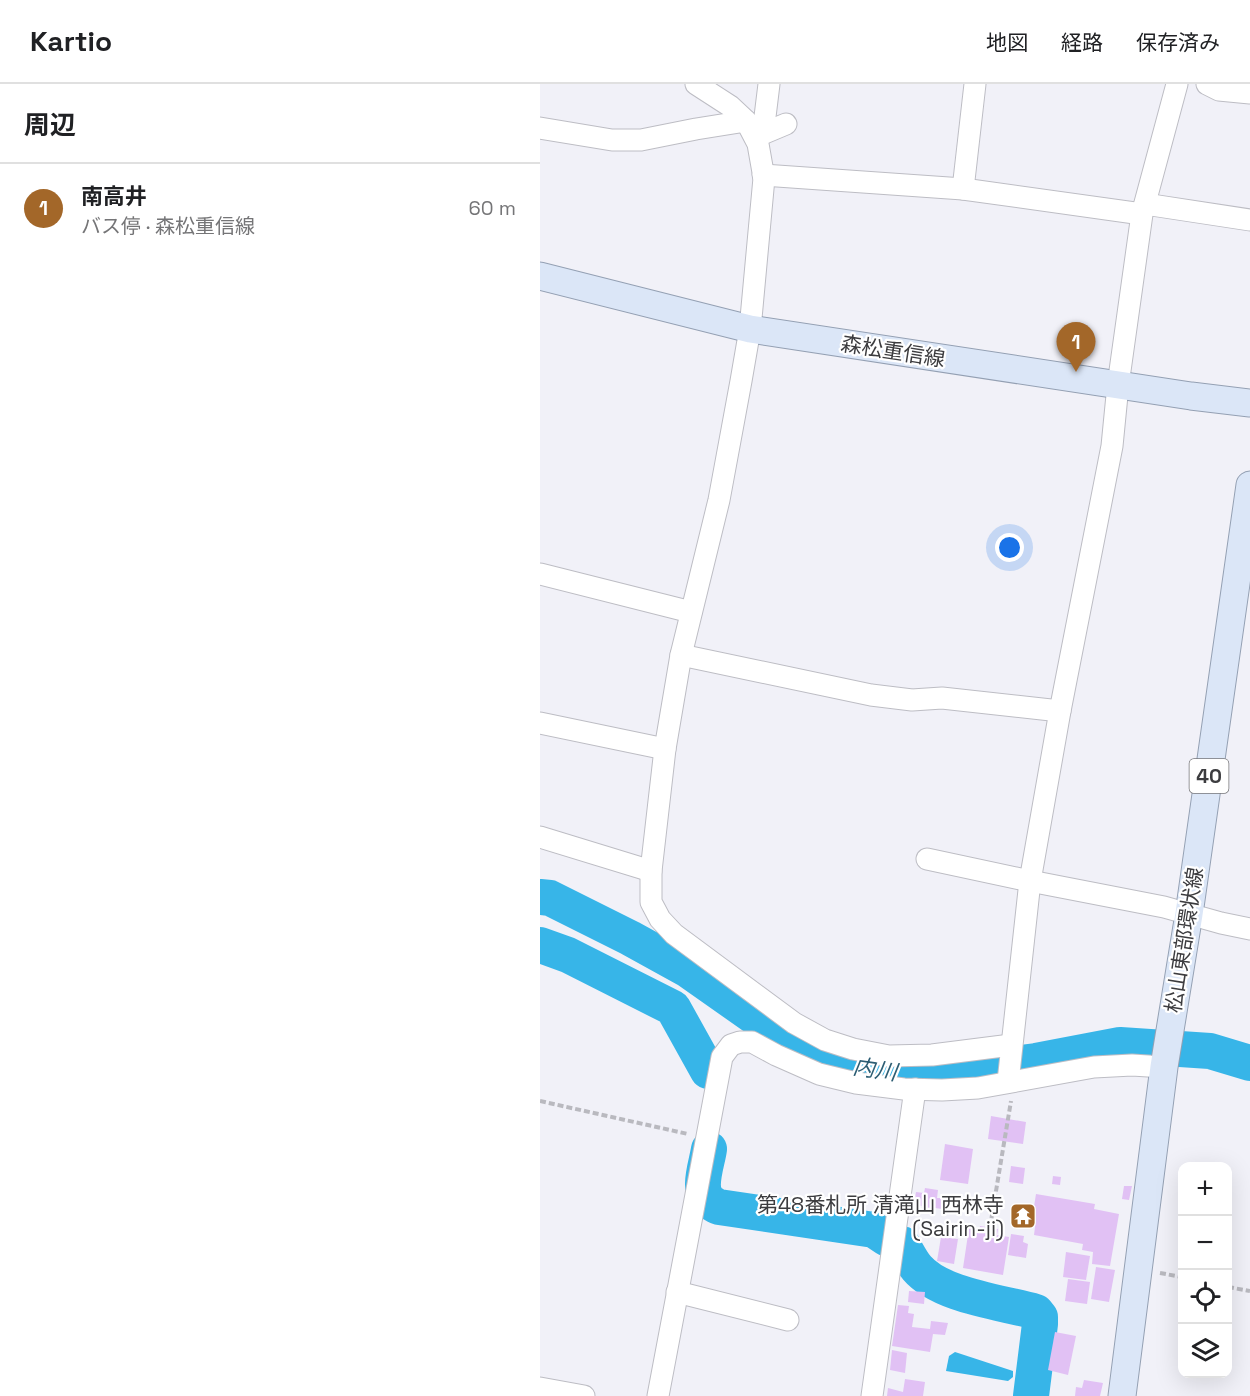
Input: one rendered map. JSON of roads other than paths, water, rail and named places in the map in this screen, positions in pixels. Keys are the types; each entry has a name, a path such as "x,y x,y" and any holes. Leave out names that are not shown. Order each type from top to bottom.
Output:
{"main road":[{"name":"森松重信線","path":"540,276 750,329 1250,403"},
{"name":"松山東部環状線","path":"1122,1396 1164,1067 1189,914 1250,485"}],"street":[{"path":"696,84 730,106 755,131 764,178 750,329 719,500 681,655 664,749 651,871 651,902 660,919 674,934 794,1023 825,1040 853,1049 889,1056 1011,1049"},
{"path":"755,131 769,84"},
{"path":"963,189 975,84"},
{"path":"1008,1079 1030,881 1060,711 1112,446 1118,385 1143,209 1177,84"},
{"path":"1208,84 1219,90 1250,93"},
{"path":"540,128 612,140 640,140 696,129 755,131 786,124"},
{"path":"763,175 963,189 1250,220"},
{"path":"540,574 691,612"},
{"path":"681,655 871,695 912,700 942,698 1060,711"},
{"path":"540,723 664,749"},
{"path":"540,837 651,871"},
{"path":"927,859 1164,906 1250,929"},
{"path":"658,1396 722,1057 731,1046 740,1042 752,1042 819,1074 856,1083 915,1089 978,1088 1008,1079 1094,1067 1132,1065 1164,1067"},
{"path":"872,1396 915,1089"},
{"path":"677,1292 788,1320"},
{"path":"540,1388 585,1396"}],"water":[{"path":"955,1352 1013,1371 1013,1377 1008,1381 946,1371 949,1356"}],"waterway":[{"name":"内川","path":"540,897 550,898 688,970 776,1032 842,1064 921,1076 1036,1061 1120,1045 1210,1051 1250,1063"},
{"path":"540,945 568,955 673,1008 708,1071"},
{"path":"709,1149 703,1184 706,1197 717,1206 874,1230 886,1238"},
{"path":"902,1244 917,1268 928,1278 941,1285 972,1297 1036,1312 1040,1317 1040,1324 1031,1396"}],"place":[{"name":"南高井","path":"1076,372"},
{"name":"第48番札所 清滝山 西林寺 (Sairin-ji)","path":"1023,1216"}]}
